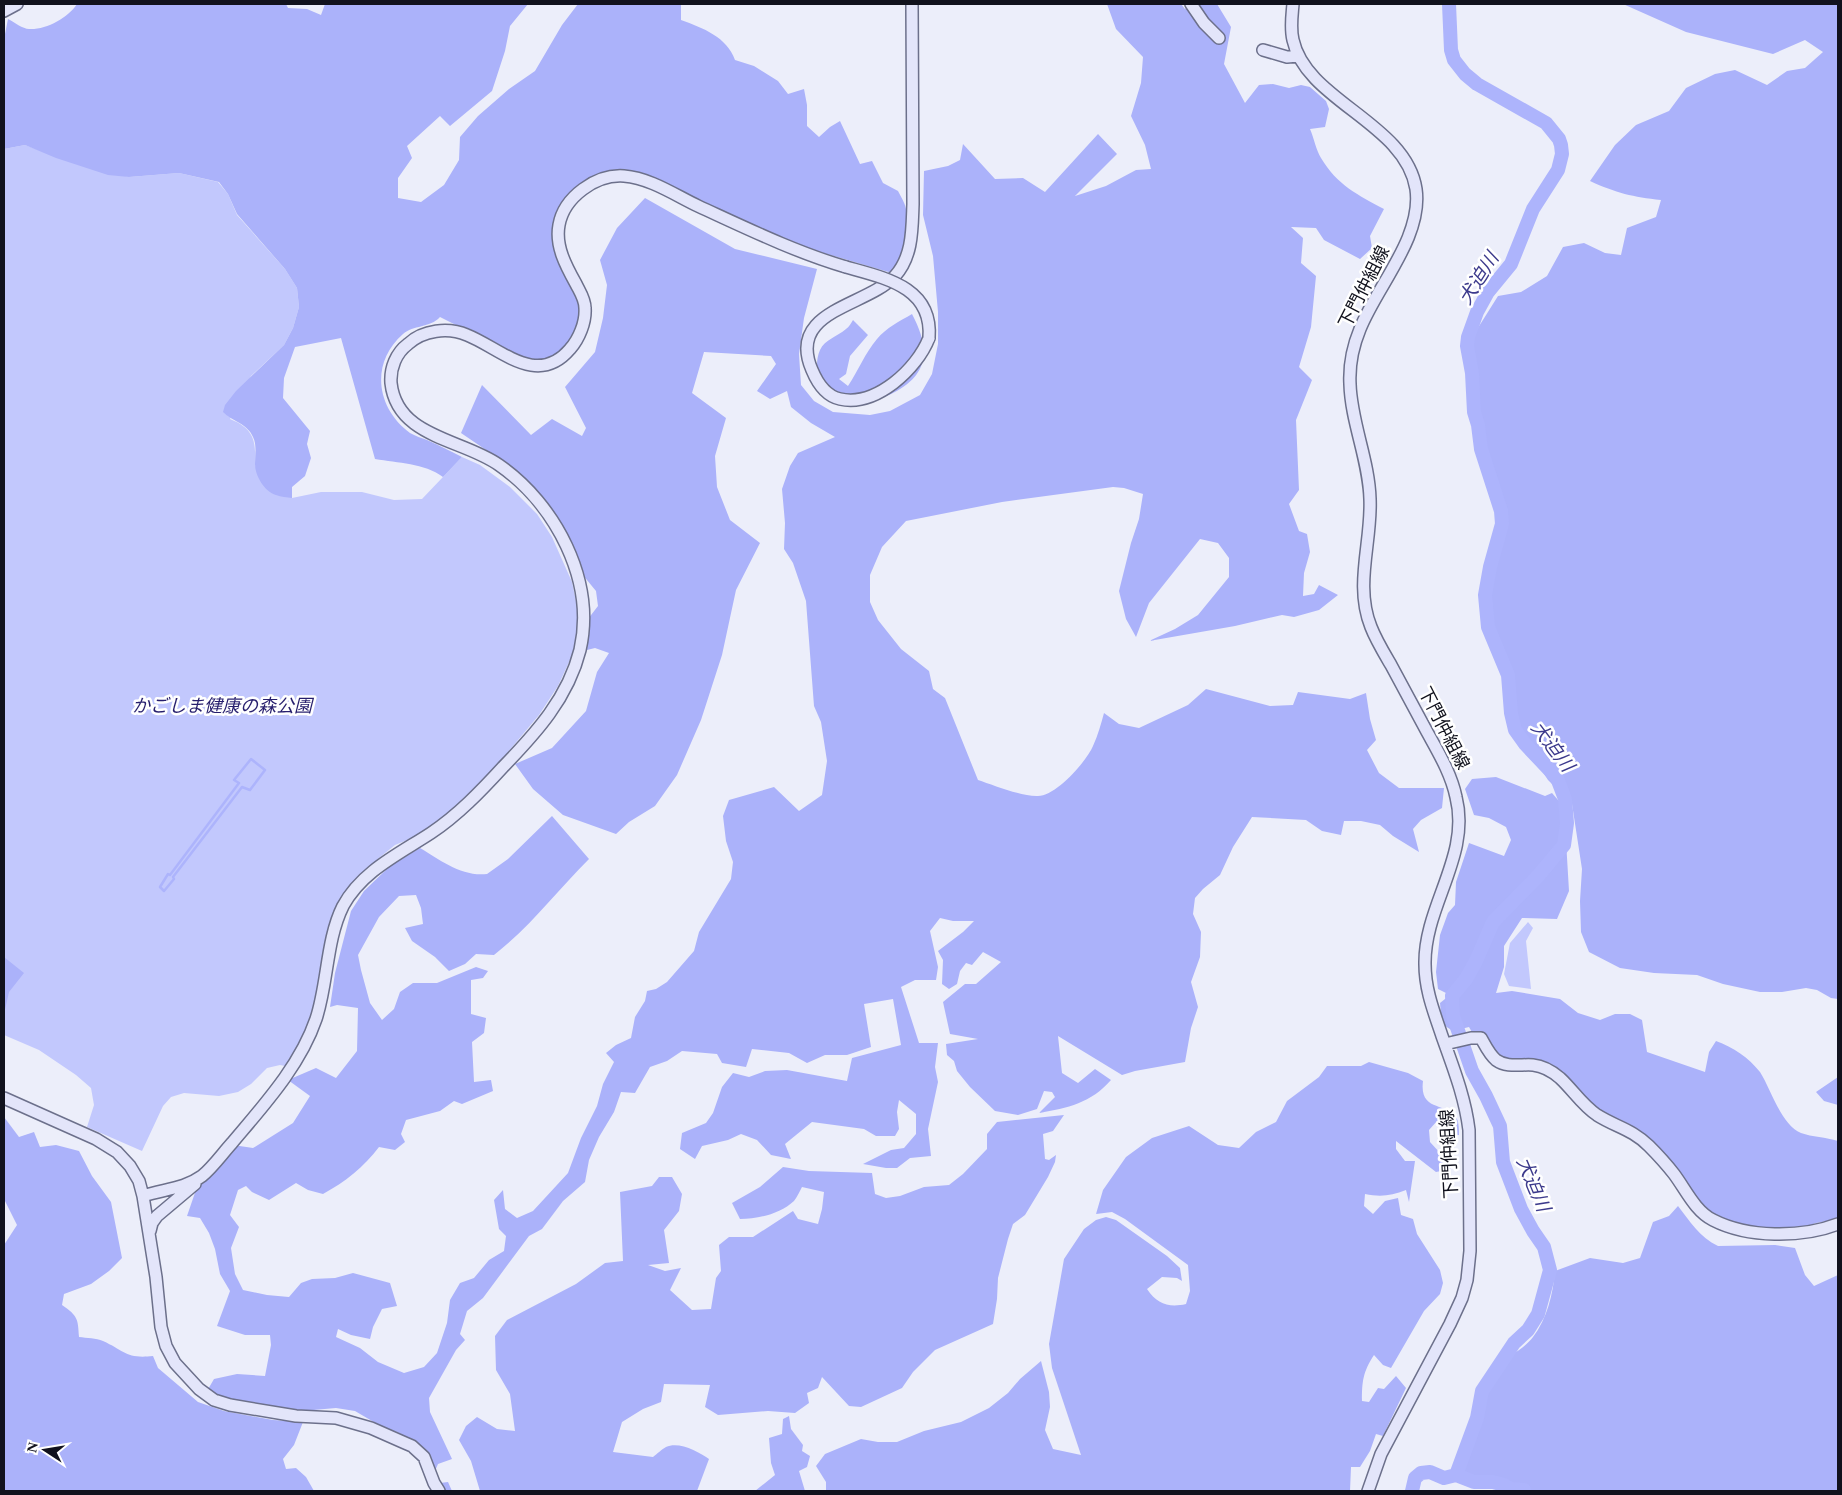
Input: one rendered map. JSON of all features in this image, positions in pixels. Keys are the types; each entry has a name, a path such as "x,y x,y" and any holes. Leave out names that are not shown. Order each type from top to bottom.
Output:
{"street":[{"path":"4,11 17,4"},
{"path":"150,1233 152,1223 157,1216 184,1195 205,1174 278,1087 306,1042 317,1017 336,926 341,911 351,894 386,861 448,821 468,804 506,765 542,724 562,696 570,681 580,649 583,608 575,568 560,534 532,495 497,464 422,429 407,417 396,401 391,384 392,369 400,352 420,335 448,331 464,333 512,360 531,365 551,364 565,354 577,340 586,313 584,298 570,272 560,247 558,238 560,218 581,191 594,182 612,176 639,178 746,228 810,255 882,277 904,287 915,295 925,310 930,331 929,338 917,359 896,381 877,392 856,399 838,398 824,389 812,371 806,349 813,329 825,316 885,285 895,276 907,257 912,234 913,204 912,4"},
{"path":"1191,4 1204,23 1219,38"},
{"path":"1263,50 1287,57 1298,56 1291,30 1293,4"},
{"name":"下門仲組線","path":"1298,56 1313,77 1364,119 1394,147 1405,160 1416,185 1417,201 1411,230 1358,332 1350,368 1350,387 1370,496 1370,524 1363,591 1370,626 1442,760 1453,784 1460,814 1457,846 1431,923 1425,952 1427,990 1466,1110 1470,1251 1467,1280 1462,1298 1450,1324 1381,1454 1368,1491"},
{"path":"1445,1044 1470,1038 1481,1038 1492,1056 1501,1062 1514,1066 1537,1066 1559,1078 1584,1106 1599,1116 1630,1131 1648,1146 1673,1173 1696,1206 1704,1215 1713,1220 1748,1232 1776,1235 1838,1224"},
{"path":"4,1098 107,1145 130,1166 139,1181 144,1196 166,1346 175,1363 199,1389 214,1400 230,1405 296,1416 336,1418 380,1432 421,1452 428,1463 434,1483 439,1491"},
{"path":"144,1196 180,1187 205,1174"}],"green space":[{"name":"かごしま健康の森公園","path":"25,145 74,163 129,177 179,173 218,182 228,194 237,215 285,269 297,288 299,307 293,328 284,345 251,376 230,419 245,427 252,437 255,450 255,466 292,498 321,492 362,492 394,500 422,499 462,457 480,465 510,487 537,514 552,537 572,582 578,611 579,625 575,649 558,686 539,715 482,783 463,801 417,836 395,845 349,888 324,993 295,1068 280,1065 267,1068 251,1084 238,1092 219,1096 184,1093 171,1097 163,1106 142,1151 87,1127 94,1105 91,1088 76,1075 39,1050 4,1035 4,149"},
{"path":"1528,922 1533,928 1526,941 1531,989 1509,986 1504,974 1510,943"}],"shaded area":[{"path":"77,4 286,4 288,8 307,9 321,15 325,4 528,4 510,26 505,51 492,91 450,126 440,116 407,146 412,158 398,178 398,198 421,202 444,185 459,160 460,137 478,116 509,89 535,71 562,25 578,4 681,4 681,20 698,26 720,39 735,60 754,66 778,81 788,94 804,89 807,105 807,126 819,137 840,121 860,164 872,161 883,183 898,191 903,200 906,209 906,235 900,259 892,273 735,227 642,183 625,179 608,180 572,194 557,255 579,305 582,337 543,369 440,317 436,321 407,331 392,346 385,358 381,385 390,411 399,423 410,433 462,457 443,477 436,472 419,466 375,459 341,338 295,347 284,378 283,398 310,431 307,444 311,458 305,476 292,487 292,498 278,496 268,491 255,469 256,450 251,433 223,412 225,405 236,391 284,345 293,328 299,307 297,288 285,269 237,214 228,194 219,182 179,173 129,177 108,175 56,158 25,145 4,149 4,39 8,19 21,27 36,29 56,22 68,14"},
{"path":"1107,4 1181,4 1185,9 1195,4 1217,4 1231,27 1224,64 1245,103 1259,85 1273,84 1289,88 1301,85 1310,87 1326,101 1329,109 1325,127 1310,129 1321,158 1341,182 1357,194 1384,209 1370,236 1372,248 1360,259 1324,240 1316,228 1291,227 1303,238 1301,263 1316,276 1311,327 1299,367 1312,380 1296,420 1299,490 1289,504 1299,531 1307,534 1310,552 1304,573 1303,596 1314,594 1319,585 1338,595 1319,610 1294,617 1282,615 1235,626 1149,641 1175,629 1198,615 1229,577 1229,558 1218,543 1200,539 1149,603 1136,637 1126,619 1119,591 1139,519 1143,494 1124,488 1113,487 1002,502 906,521 882,547 870,575 870,602 878,620 901,649 929,671 933,689 945,698 978,780 1024,795 1045,795 1070,777 1084,761 1093,746 1104,713 1119,724 1139,728 1188,705 1206,689 1270,706 1293,705 1298,692 1350,699 1366,693 1376,740 1367,750 1379,773 1399,788 1444,788 1442,808 1421,820 1413,829 1419,852 1393,836 1380,825 1361,821 1344,821 1341,835 1322,831 1306,820 1252,817 1233,847 1220,875 1195,898 1193,914 1201,932 1200,957 1191,982 1198,1007 1191,1028 1185,1062 1122,1075 1058,1036 1062,1073 1078,1083 1095,1069 1111,1080 1087,1099 1060,1109 1039,1113 1055,1097 1052,1092 1044,1091 1037,1109 1018,1115 995,1111 970,1087 957,1071 954,1061 947,1055 946,1044 978,1039 950,1034 943,1002 965,984 976,984 1001,962 983,952 972,965 966,963 960,971 957,984 949,989 942,984 943,960 938,951 974,921 953,921 940,918 930,931 938,967 936,980 915,980 901,987 919,1043 938,1043 935,1067 938,1082 928,1129 931,1156 910,1158 897,1168 863,1164 891,1150 904,1148 916,1134 916,1114 899,1100 897,1112 899,1129 895,1136 876,1136 864,1129 812,1122 785,1144 791,1159 771,1155 757,1140 741,1134 728,1140 702,1146 695,1159 680,1149 682,1133 706,1123 713,1113 722,1087 733,1073 749,1077 765,1071 787,1070 847,1081 852,1058 901,1045 893,999 864,1004 871,1047 847,1055 825,1055 807,1063 789,1053 752,1049 746,1067 722,1063 717,1054 682,1051 667,1061 650,1067 635,1093 621,1092 614,1112 599,1137 589,1160 585,1182 563,1201 542,1229 529,1236 483,1298 467,1311 460,1334 465,1340 456,1350 429,1398 430,1412 452,1459 438,1464 435,1471 440,1483 448,1482 452,1491 440,1491 425,1471 408,1438 384,1428 355,1411 336,1408 302,1411 229,1402 207,1391 214,1379 237,1374 265,1376 271,1345 270,1335 245,1335 217,1326 230,1291 220,1274 215,1249 209,1233 200,1218 187,1216 198,1184 233,1145 253,1148 293,1123 310,1096 288,1080 316,1068 336,1078 357,1051 358,1008 337,1005 330,1007 335,973 351,911 364,891 390,866 420,848 460,870 469,873 487,874 508,859 552,816 589,859 531,921 494,955 476,954 465,964 449,971 435,957 412,941 405,928 423,924 421,908 416,895 399,896 379,917 358,955 370,1003 382,1020 394,1009 400,992 413,983 437,983 476,967 488,971 483,978 471,980 471,1014 486,1018 484,1033 472,1042 474,1082 491,1080 493,1091 462,1104 454,1101 440,1111 406,1120 401,1134 405,1142 395,1150 379,1147 354,1174 323,1194 308,1190 296,1183 269,1200 252,1192 246,1186 238,1190 230,1215 239,1227 231,1248 235,1274 243,1290 289,1297 301,1283 312,1279 335,1278 353,1273 390,1283 397,1306 382,1309 373,1327 370,1339 351,1335 338,1329 336,1337 360,1348 378,1362 404,1373 424,1367 437,1353 447,1323 450,1300 460,1283 474,1278 489,1260 504,1251 506,1236 499,1229 494,1200 503,1190 505,1209 517,1218 533,1211 568,1173 581,1138 597,1106 603,1084 614,1062 606,1053 616,1045 631,1038 635,1017 645,1001 647,991 656,989 667,982 694,951 699,932 731,879 733,862 726,841 723,816 729,800 774,787 799,811 822,795 827,761 821,722 814,706 806,601 793,563 784,549 785,523 782,489 790,466 798,453 835,437 811,423 791,407 787,391 770,399 757,391 776,364 771,356 704,352 692,393 726,418 715,456 717,487 730,520 760,543 736,590 722,655 701,720 677,775 655,806 629,822 616,834 563,815 533,789 515,764 552,748 586,711 597,672 609,653 595,648 587,650 588,619 598,606 596,591 582,574 566,534 551,509 511,467 461,433 482,385 531,435 552,419 582,436 586,428 565,387 595,352 603,318 607,285 600,260 617,228 645,198 735,249 817,269 804,318 799,354 801,385 814,401 833,412 870,415 890,411 920,395 932,374 938,344 938,312 933,256 923,215 924,171 948,166 960,160 963,144 995,179 1023,178 1045,192 1098,134 1117,154 1075,196 1106,186 1136,170 1151,169 1145,145 1131,116 1141,83 1143,57 1116,29"},
{"path":"1623,4 1838,4 1838,999 1831,998 1817,990 1806,988 1782,992 1760,992 1723,984 1697,975 1654,973 1620,968 1589,952 1581,932 1582,869 1572,804 1548,780 1524,743 1495,647 1486,632 1488,581 1502,542 1498,507 1490,481 1479,462 1482,422 1468,390 1465,357 1476,331 1498,296 1521,292 1547,276 1563,247 1584,243 1605,253 1621,255 1627,228 1656,217 1661,200 1625,194 1590,181 1615,145 1636,125 1669,111 1686,88 1715,74 1735,70 1767,85 1787,71 1805,68 1823,52 1805,40 1773,54 1686,32"},
{"path":"912,314 918,326 924,349 920,369 905,386 893,393 873,400 860,401 842,396 826,385 818,370 817,360 820,350 825,343 843,332 853,320 868,335 850,356 846,374 839,379 848,386 877,339 889,328"},
{"path":"1496,777 1545,796 1552,793 1564,807 1569,891 1557,919 1522,918 1504,946 1504,967 1496,993 1512,991 1560,999 1578,1013 1600,1020 1615,1014 1630,1014 1642,1020 1647,1052 1705,1072 1709,1052 1716,1041 1728,1046 1751,1062 1760,1072 1782,1115 1794,1129 1801,1133 1838,1141 1838,1219 1816,1223 1788,1232 1753,1236 1726,1233 1702,1218 1667,1168 1623,1127 1551,1074 1510,1068 1477,1041 1469,1027 1453,1031 1442,1024 1440,1003 1450,995 1438,989 1436,972 1440,935 1448,913 1455,905 1456,882 1469,843 1504,856 1511,840 1506,827 1489,818 1474,815 1465,789 1472,779"},
{"path":"4,957 24,973 9,992 4,1014"},
{"path":"1369,1062 1408,1073 1423,1081 1425,1098 1453,1114 1458,1121 1459,1135 1450,1135 1444,1121 1437,1121 1429,1130 1430,1142 1441,1154 1449,1157 1451,1169 1436,1172 1396,1141 1396,1149 1405,1161 1415,1161 1409,1202 1406,1190 1386,1195 1365,1194 1364,1206 1373,1214 1385,1201 1398,1198 1401,1215 1413,1219 1417,1234 1440,1270 1443,1283 1440,1294 1424,1311 1391,1368 1383,1365 1374,1355 1367,1367 1363,1382 1362,1401 1369,1402 1378,1388 1384,1389 1396,1376 1406,1388 1383,1436 1376,1434 1370,1451 1360,1467 1351,1467 1350,1491 826,1491 826,1482 816,1466 825,1454 861,1439 878,1442 897,1442 924,1431 961,1422 989,1408 1008,1393 1020,1379 1041,1361 1049,1392 1050,1407 1045,1430 1053,1449 1081,1455 1052,1368 1049,1344 1064,1259 1084,1229 1096,1220 1106,1217 1116,1220 1167,1256 1180,1268 1182,1281 1177,1278 1162,1277 1147,1289 1155,1298 1169,1305 1186,1304 1190,1291 1188,1265 1125,1219 1112,1212 1096,1214 1103,1190 1126,1157 1152,1138 1189,1126 1218,1145 1239,1148 1256,1132 1276,1122 1287,1101 1319,1077 1327,1066 1361,1066"},
{"path":"1838,1077 1838,1105 1824,1101 1816,1092"},
{"path":"1064,1115 1053,1131 1043,1134 1045,1159 1049,1160 1056,1155 1055,1162 1025,1215 1013,1224 998,1278 993,1324 935,1350 913,1372 902,1388 861,1407 849,1406 822,1377 818,1388 807,1393 809,1403 795,1413 768,1411 718,1415 705,1407 710,1385 664,1384 661,1402 643,1409 622,1422 613,1452 653,1457 664,1448 677,1445 694,1451 709,1459 697,1491 480,1491 471,1461 459,1440 466,1426 477,1417 497,1429 515,1431 510,1394 496,1370 495,1336 507,1320 576,1284 605,1263 623,1261 620,1192 652,1186 659,1177 672,1177 682,1194 679,1211 664,1230 669,1263 648,1265 665,1271 681,1268 670,1290 692,1310 711,1309 716,1278 721,1271 719,1245 729,1237 753,1237 793,1211 798,1219 818,1224 824,1192 802,1187 794,1201 788,1206 761,1217 740,1219 732,1203 760,1187 783,1167 809,1171 872,1173 875,1194 886,1198 900,1196 924,1187 949,1185 963,1174 987,1149 987,1134 997,1122"},
{"path":"4,1117 19,1137 34,1132 40,1147 56,1145 79,1151 92,1176 111,1202 122,1258 109,1271 91,1284 64,1294 62,1305 76,1318 79,1337 100,1340 131,1355 153,1356 158,1368 198,1402 224,1411 273,1420 303,1422 294,1445 283,1459 286,1469 296,1468 306,1477 314,1491 4,1491 4,1245 17,1225 4,1199"},
{"path":"1678,1206 1700,1234 1718,1246 1775,1245 1795,1248 1805,1275 1814,1286 1838,1275 1838,1491 1506,1491 1495,1485 1470,1486 1462,1481 1458,1471 1469,1451 1475,1432 1479,1413 1479,1391 1497,1379 1495,1364 1525,1345 1538,1330 1548,1306 1555,1271 1590,1258 1623,1263 1640,1258 1653,1222 1669,1216"},
{"path":"789,1416 791,1429 803,1445 802,1451 810,1456 807,1467 799,1471 805,1491 755,1491 775,1475 771,1463 769,1438 782,1434 783,1419"}],"waterway":[{"name":"犬迫川","path":"1449,4 1451,50 1454,60 1465,74 1477,84 1546,123 1559,139 1561,145 1562,154 1558,170 1533,209 1511,264 1488,292 1477,312 1468,337 1467,346 1472,373 1474,412 1478,425 1481,449 1501,511 1502,524 1490,567 1485,595 1488,627 1508,675 1511,713 1515,730 1525,744 1557,778 1565,799 1567,823 1564,845 1538,876 1493,922 1476,961 1466,979 1452,996 1453,1016 1472,1071 1500,1126 1503,1162 1521,1209 1544,1247 1550,1270 1538,1314 1528,1330 1514,1343 1482,1391 1477,1418 1456,1475"},
{"path":"251,759 265,770 250,790 242,787 164,891 160,887 168,874 170,875 239,783 234,780 251,759"},
{"path":"1412,1491 1415,1478 1421,1473 1430,1472 1444,1478 1456,1475"},
{"name":"犬迫川","path":"1456,1475 1474,1482 1493,1482 1511,1489 1524,1491"}]}
